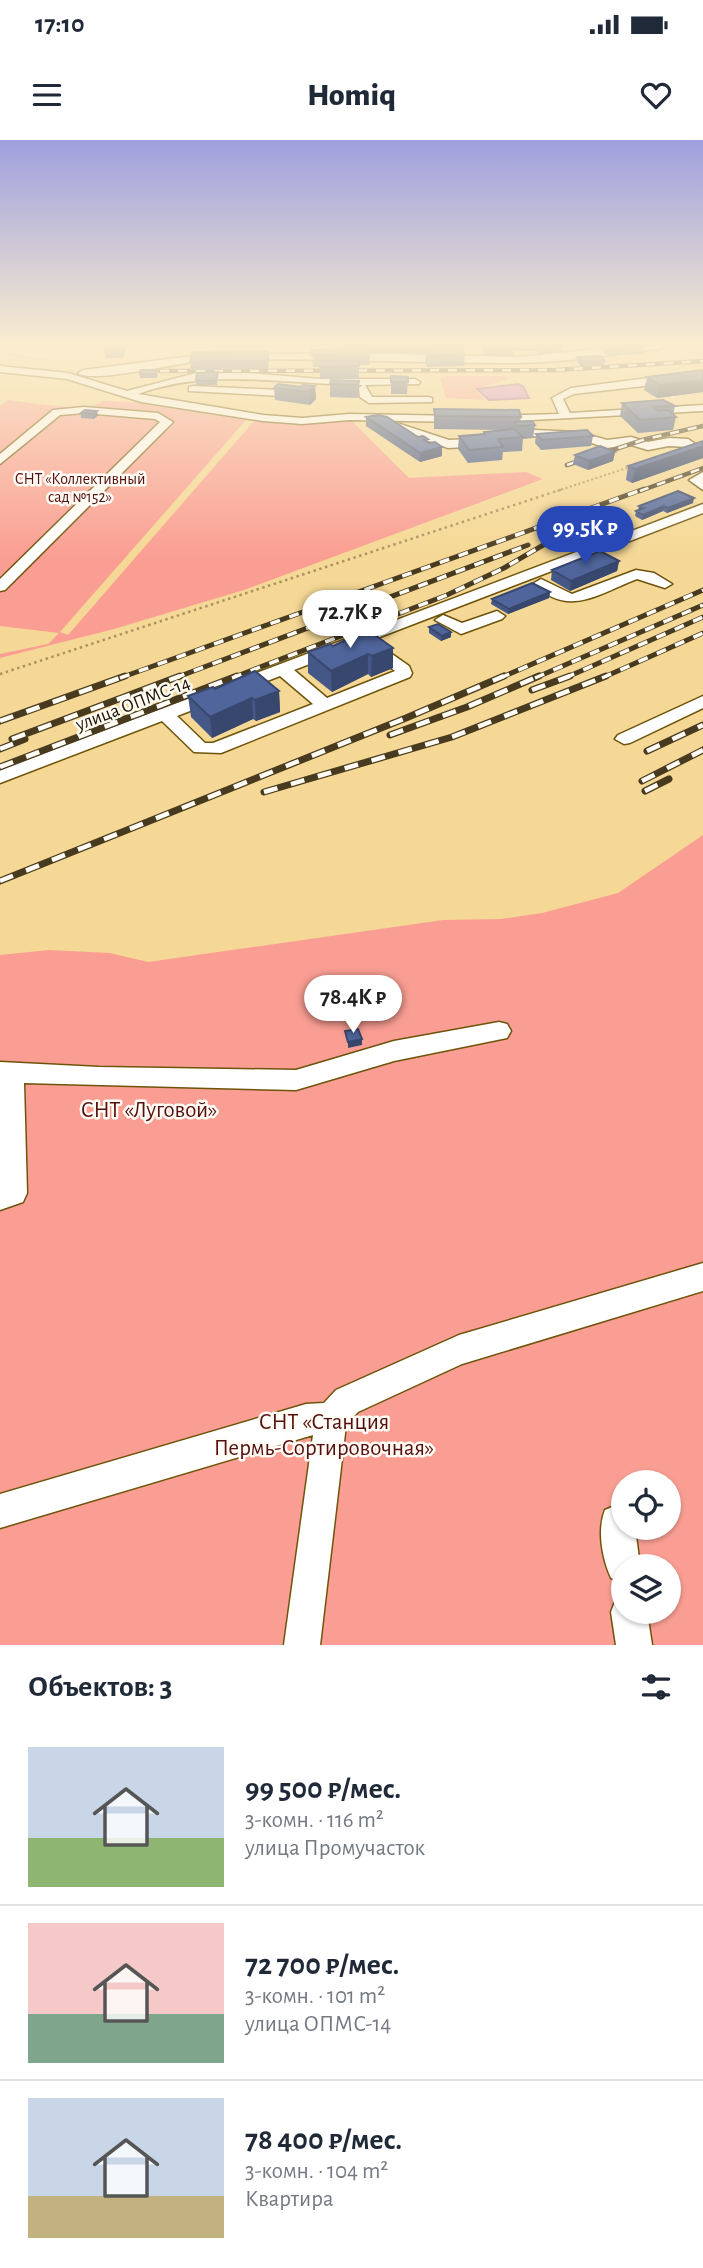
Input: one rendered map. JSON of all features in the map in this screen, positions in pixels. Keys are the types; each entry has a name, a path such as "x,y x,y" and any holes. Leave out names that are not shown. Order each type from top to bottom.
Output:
{"street":[{"path":"0,460 52,416"},
{"path":"0,587 167,422 158,416"},
{"path":"252,416 302,421 332,418 587,416"},
{"path":"389,418 392,424 448,444 500,441 509,435 534,433 579,435 606,444 631,441 648,446 669,442 688,443"},
{"path":"448,444 457,457"},
{"path":"703,476 695,480 703,486"},
{"path":"404,623 423,627 443,621 591,551 703,508"},
{"path":"591,551 636,575"},
{"path":"540,577 565,598 573,599 636,575 644,574 665,584"},
{"name":"улица ОПМС-14","path":"0,777 404,623 540,577"},
{"path":"443,621 461,629 497,616"},
{"path":"165,714 200,748 208,750 404,673 403,669 362,639"},
{"path":"282,669 325,705"},
{"path":"254,680 296,716"},
{"path":"624,739 703,701"},
{"path":"0,1198 13,1194 5,1072 296,1080 394,1051 499,1031"},
{"path":"302,1645 331,1418 347,1401 459,1350 703,1277"},
{"path":"0,1511 306,1420 331,1418"},
{"path":"631,1624 634,1645"}],"path":[{"path":"0,674 632,466"}],"green space":[{"name":"СНТ «Коллективный сад №152»","path":"0,416 222,416 246,420 60,632 68,635 254,421 291,425 351,420 409,478 526,472 543,479 244,590 114,629 0,658 0,654 48,644 59,633 0,626"},
{"path":"703,835 703,1645 0,1645 0,955 49,950 110,953 148,962 443,920 501,919 542,913 618,893"}],"building":[{"path":"636,416 676,417 640,420"},
{"path":"366,417 387,417 418,437 428,439 424,440 429,443 435,442 442,447 420,453"},
{"path":"532,421 535,425 517,426 514,422"},
{"path":"514,429 523,437 498,439 503,447 469,450 459,436 485,434 484,432"},
{"path":"587,430 593,436 542,440 536,434"},
{"path":"703,441 703,446 635,469 628,466"},
{"path":"600,446 615,452 589,461 575,455"},
{"path":"678,491 694,498 643,515 636,511 644,508 639,506"},
{"path":"600,551 619,561 571,581 552,570"},
{"path":"532,583 550,592 509,609 492,599"},
{"path":"438,624 451,632 442,636 429,627"},
{"path":"368,630 393,648 372,656 368,654 331,671 308,652 330,644 333,646"},
{"path":"255,671 279,691 255,700 252,698 210,717 188,696 213,687 215,689"},
{"path":"358,1029 362,1039 348,1042 345,1031"}],"railway":[{"path":"567,465 646,439 703,426"},
{"path":"640,491 703,468"},
{"path":"120,678 644,489"},
{"path":"232,678 447,595 504,568 593,516"},
{"path":"175,678 528,545"},
{"path":"500,678 703,590"},
{"path":"535,678 703,605"},
{"path":"567,677 703,617"},
{"path":"602,678 703,633"},
{"path":"0,721 125,676"},
{"path":"12,739 180,676"},
{"path":"0,767 237,676"},
{"path":"0,881 504,676"},
{"path":"390,735 467,707 539,676"},
{"path":"264,792 452,737 606,676"},
{"path":"532,690 567,677"},
{"path":"647,751 703,725"},
{"path":"0,749 25,739"},
{"path":"642,781 703,750"},
{"path":"645,791 669,779"}],"park label":[{"name":"СНТ «Луговой»","path":"149,1110"},
{"name":"СНТ «Станция Пермь-Сортировочная»","path":"324,1435"}]}
